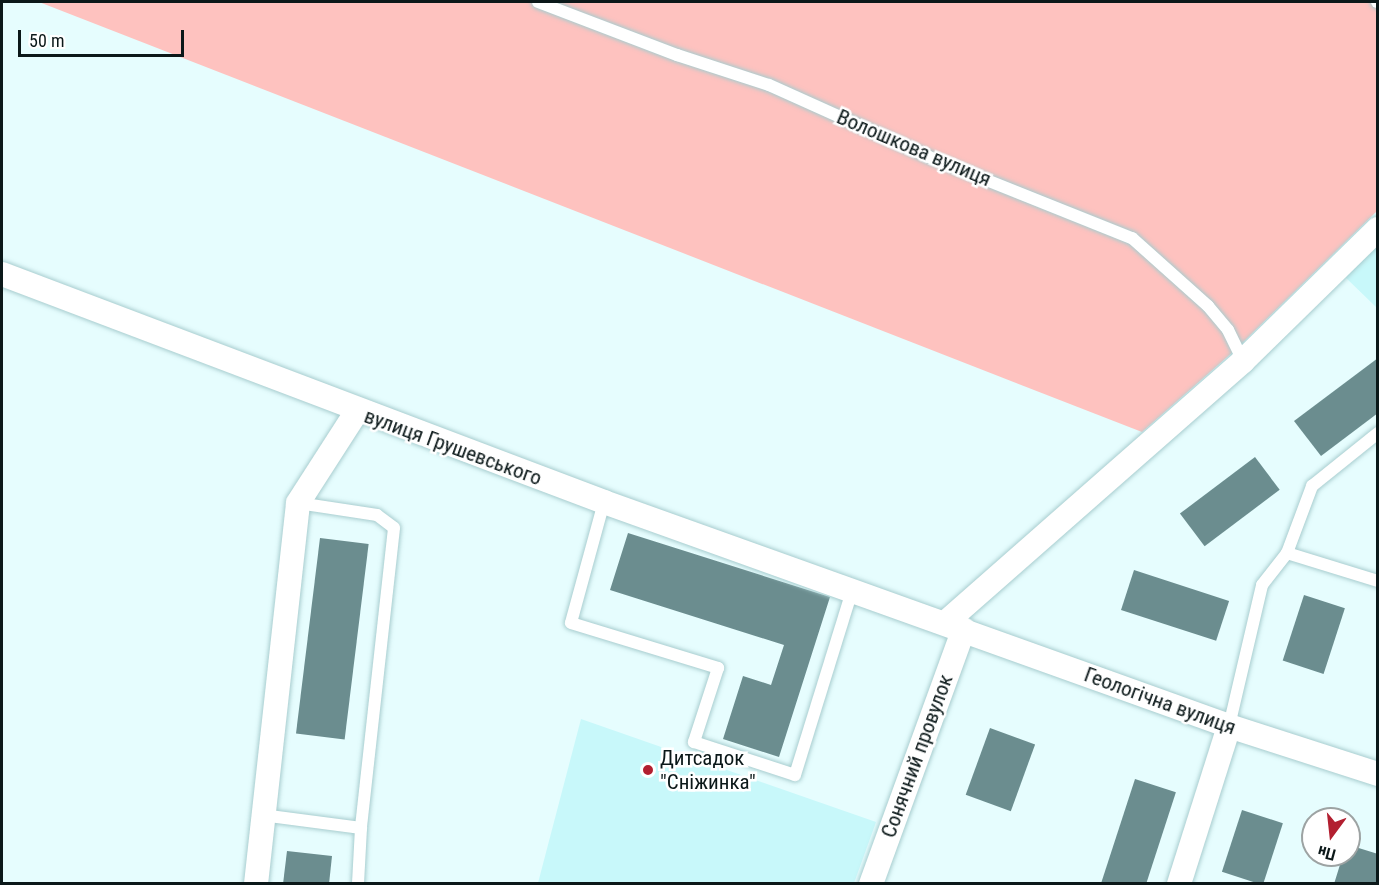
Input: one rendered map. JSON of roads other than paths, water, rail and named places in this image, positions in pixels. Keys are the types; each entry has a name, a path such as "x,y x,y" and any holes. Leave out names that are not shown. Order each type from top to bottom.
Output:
{"street":[{"path":"954,626 1243,361 1377,229"},
{"path":"2,274 357,411"},
{"name":"вулиця Грушевського","path":"256,884 298,504 357,411 604,502 954,626"},
{"name":"Геологічна вулиця","path":"954,626 1229,726 1377,774"},
{"name":"Сонячний провулок","path":"871,884 954,626"},
{"path":"1179,884 1229,726"}],"lane":[{"name":"Волошкова вулиця","path":"538,2 677,55 769,85 929,157 1132,238 1208,306 1228,330 1243,361"},
{"path":"1229,726 1262,585 1287,554 1312,486 1377,433"},
{"path":"604,502 571,623 718,668 694,742 795,775 852,591"},
{"path":"298,504 377,515 394,528 361,828 358,884"},
{"path":"1287,554 1377,581"},
{"path":"262,815 361,828"}],"place":[{"name":"Дитсадок \"Сніжинка\"","path":"648,770"}]}
